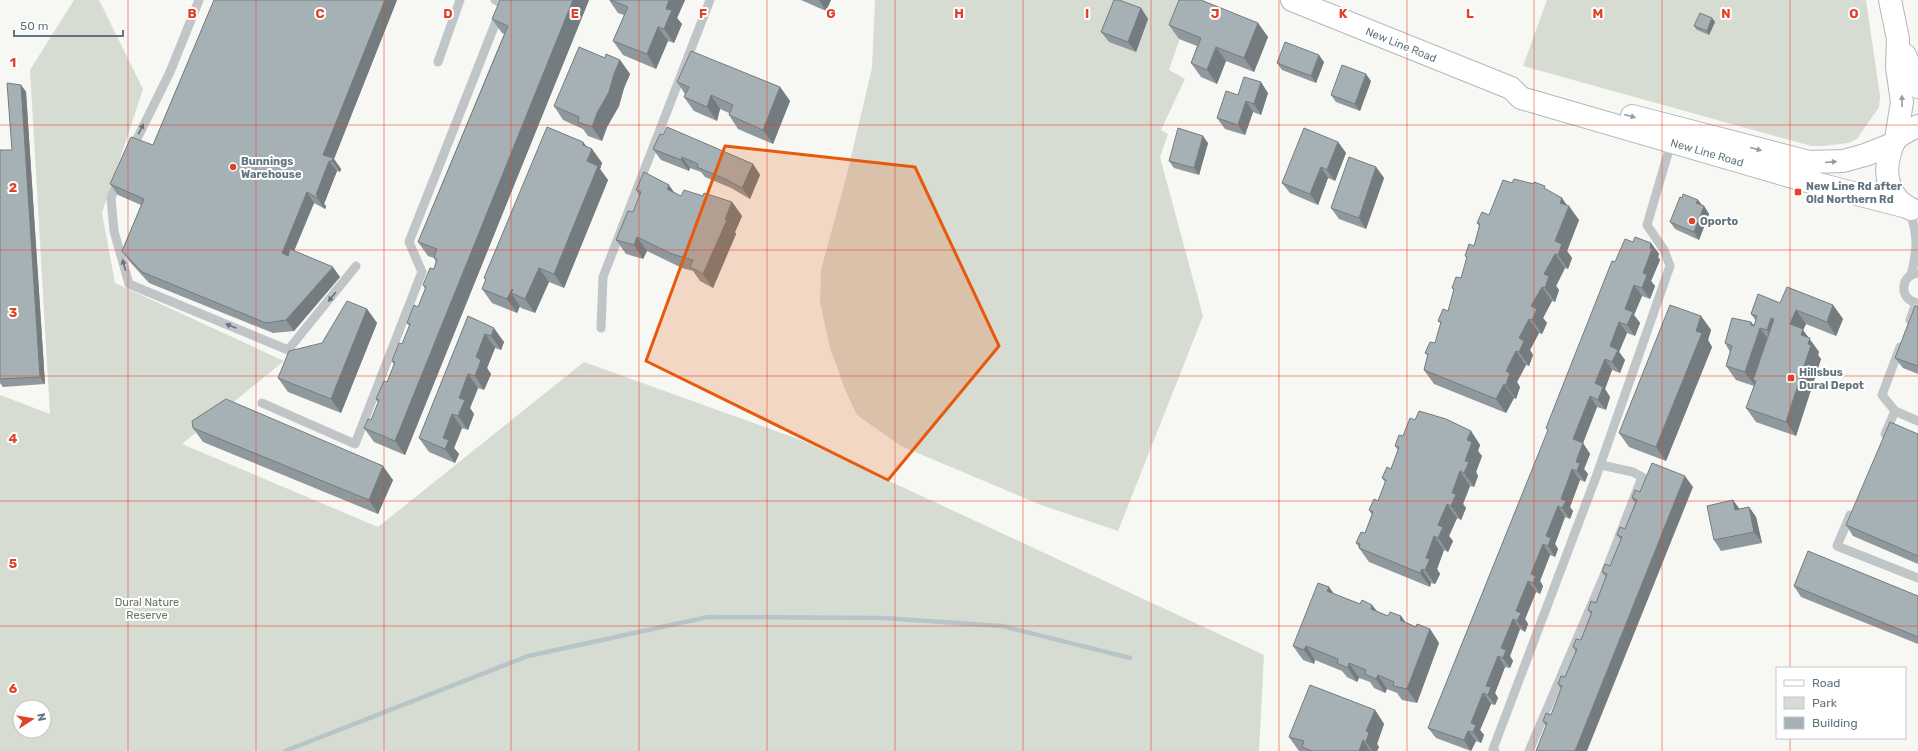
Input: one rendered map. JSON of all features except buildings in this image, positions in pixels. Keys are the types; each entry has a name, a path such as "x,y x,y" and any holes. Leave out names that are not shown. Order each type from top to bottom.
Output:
{"main road":[{"name":"New Line Road","path":"1292,0 1511,88 1521,98 1874,200 1911,209"},
{"path":"1890,0 1898,39 1918,87"},
{"path":"1898,39 1897,67 1902,102 1894,142 1887,166 1888,182 1895,196 1911,209"},
{"name":"New Line Road","path":"1511,88 1524,86 1809,162 1843,161 1865,155 1894,142 1918,126"}],"lane":[{"path":"128,158 170,72 199,0"},
{"path":"438,62 460,0"},
{"path":"601,328 603,277 710,0"},
{"path":"262,404 355,444 422,272 409,242 501,1"},
{"path":"1494,751 1492,749 1601,465 1670,266 1664,250 1647,225 1671,142"},
{"path":"122,171 111,198 114,231 129,284 288,350 356,266"},
{"path":"1911,209 1916,231 1917,254 1914,274 1904,282 1903,291 1908,299 1917,303 1882,395 1895,411 1918,421"},
{"path":"1883,440 1895,411"},
{"path":"1529,751 1603,578 1642,477 1633,472 1601,465"},
{"path":"1855,503 1837,546 1918,578"}],"highlighted area":[{"path":"725,146 915,167 999,346 888,480 646,361"}],"green space":[{"name":"Dural Nature Reserve","path":"74,0 99,0 143,89 102,213 115,283 284,361 182,444 378,527 584,362 801,440 1264,655 1259,751 0,751 0,395 50,414 30,70"},
{"path":"875,0 1193,0 1169,70 1185,79 1161,130 1168,134 1160,157 1203,316 1118,531 1041,505 901,446 857,415 846,392 830,348 820,302 821,270 846,178 872,68"},
{"path":"1547,0 1866,0 1880,96 1879,107 1857,139 1848,143 1811,146 1523,66"}],"waterway":[{"path":"285,751 528,656 708,617 883,618 1002,626 1130,658"}],"place":[{"name":"Bunnings Warehouse","path":"233,167"},
{"name":"New Line Rd after Old Northern Rd","path":"1798,192"},
{"name":"Oporto","path":"1692,221"},
{"name":"Hillsbus Dural Depot","path":"1791,378"}]}
